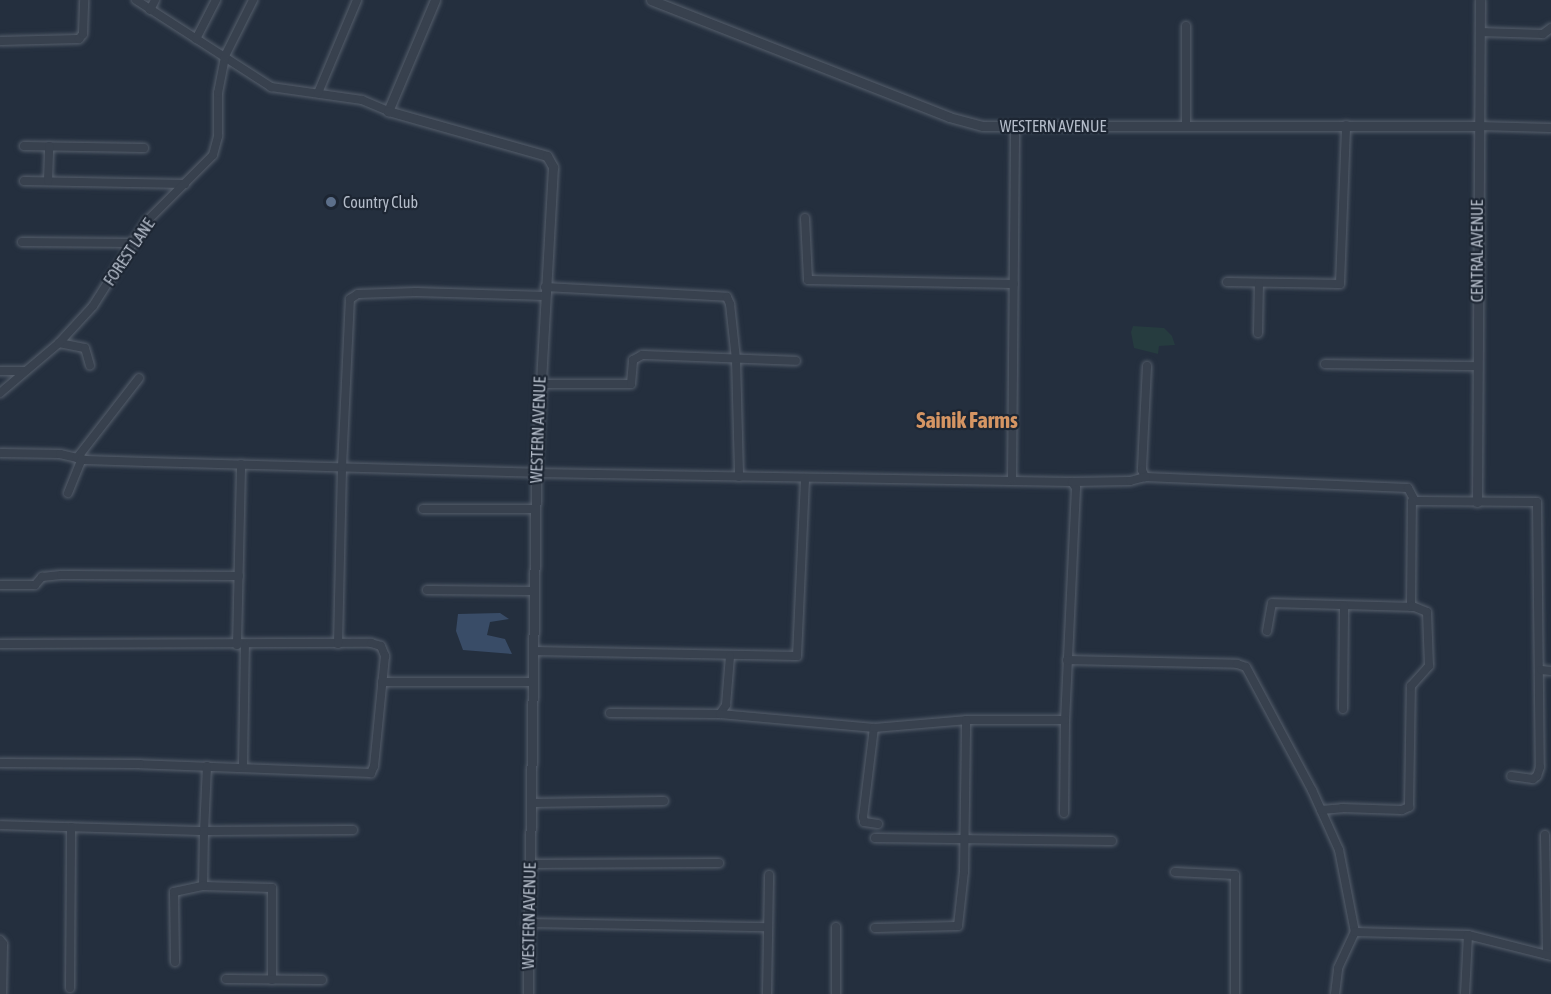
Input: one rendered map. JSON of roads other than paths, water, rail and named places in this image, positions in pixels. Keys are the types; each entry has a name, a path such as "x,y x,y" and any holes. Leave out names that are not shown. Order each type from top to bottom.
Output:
{"street":[{"path":"0,41 79,39 83,34 84,0"},
{"path":"136,0 271,87 368,101 388,111 435,0"},
{"path":"150,10 155,0"},
{"path":"196,39 216,0"},
{"name":"FOREST LANE","path":"0,393 59,343 93,306 147,221 207,163 216,147 218,93 225,56 253,0"},
{"path":"318,93 357,0"},
{"name":"WESTERN AVENUE","path":"651,0 949,117 983,126 1478,126"},
{"name":"CENTRAL AVENUE","path":"1478,502 1480,0"},
{"path":"1186,26 1186,125"},
{"path":"1480,32 1543,34 1551,28"},
{"name":"WESTERN AVENUE","path":"388,111 551,159 553,167 536,473 530,864 527,923 528,994"},
{"path":"1227,282 1340,284 1346,125"},
{"path":"1478,126 1551,128"},
{"path":"1012,479 1014,127"},
{"path":"24,146 144,148"},
{"path":"48,181 49,146"},
{"path":"24,181 185,184"},
{"path":"805,218 805,273 810,281 1014,284"},
{"path":"22,242 134,243"},
{"path":"1258,333 1259,283"},
{"path":"338,644 349,306 354,295 416,292 545,292 727,297 730,304 736,359 739,477"},
{"path":"59,343 85,348 90,365"},
{"path":"540,384 631,384 633,360 642,355 796,361"},
{"path":"1325,364 1477,366"},
{"path":"1145,477 1142,470 1147,366"},
{"path":"0,371 24,371"},
{"path":"68,493 79,459 140,378"},
{"path":"0,453 60,454 79,459 536,473 1012,479 1072,482 1130,481 1145,477 1408,488 1411,490 1412,501 1412,606"},
{"path":"241,464 239,576 243,767"},
{"path":"533,651 730,656 799,655 805,478"},
{"path":"1064,813 1067,660 1076,488 1072,482"},
{"path":"1412,501 1534,501 1538,503 1539,773 1529,780 1511,776"},
{"path":"423,509 536,509"},
{"path":"0,585 32,585 37,584 42,577 61,575 239,576"},
{"path":"427,590 533,591"},
{"path":"1268,631 1272,603 1412,606 1427,612 1429,666 1411,686 1409,807 1402,810 1321,810"},
{"path":"1342,709 1344,606"},
{"path":"0,644 338,644 381,646 385,656 374,766 370,773 207,766 0,763"},
{"path":"720,714 726,705 730,656"},
{"path":"1067,660 1237,664 1246,667 1321,810 1342,859 1355,932 1338,968 1335,994"},
{"path":"1540,670 1551,671"},
{"path":"382,682 532,682"},
{"path":"610,713 720,714 874,728 966,720 1065,720"},
{"path":"875,928 956,928 962,893 965,840 966,720"},
{"path":"874,728 863,817 864,822 878,824"},
{"path":"203,886 207,766"},
{"path":"531,803 664,801"},
{"path":"0,825 204,831 353,830"},
{"path":"70,988 71,827"},
{"path":"1355,932 1468,935 1549,955 1549,867 1545,835"},
{"path":"875,838 1112,841"},
{"path":"530,864 719,863"},
{"path":"1175,872 1235,875 1235,994"},
{"path":"767,994 769,875"},
{"path":"175,962 174,892 203,886 272,888 272,980"},
{"path":"527,923 768,927"},
{"path":"836,927 836,994"},
{"path":"1465,994 1468,935"},
{"path":"0,940 3,944 2,994"},
{"path":"226,979 322,980"}],"water":[{"path":"500,613 509,619 490,622 487,635 505,639 512,654 463,650 456,631 458,614"}],"place":[{"name":"Country Club","path":"331,202"}],"district":[{"name":"Sainik Farms","path":"967,421"}]}
